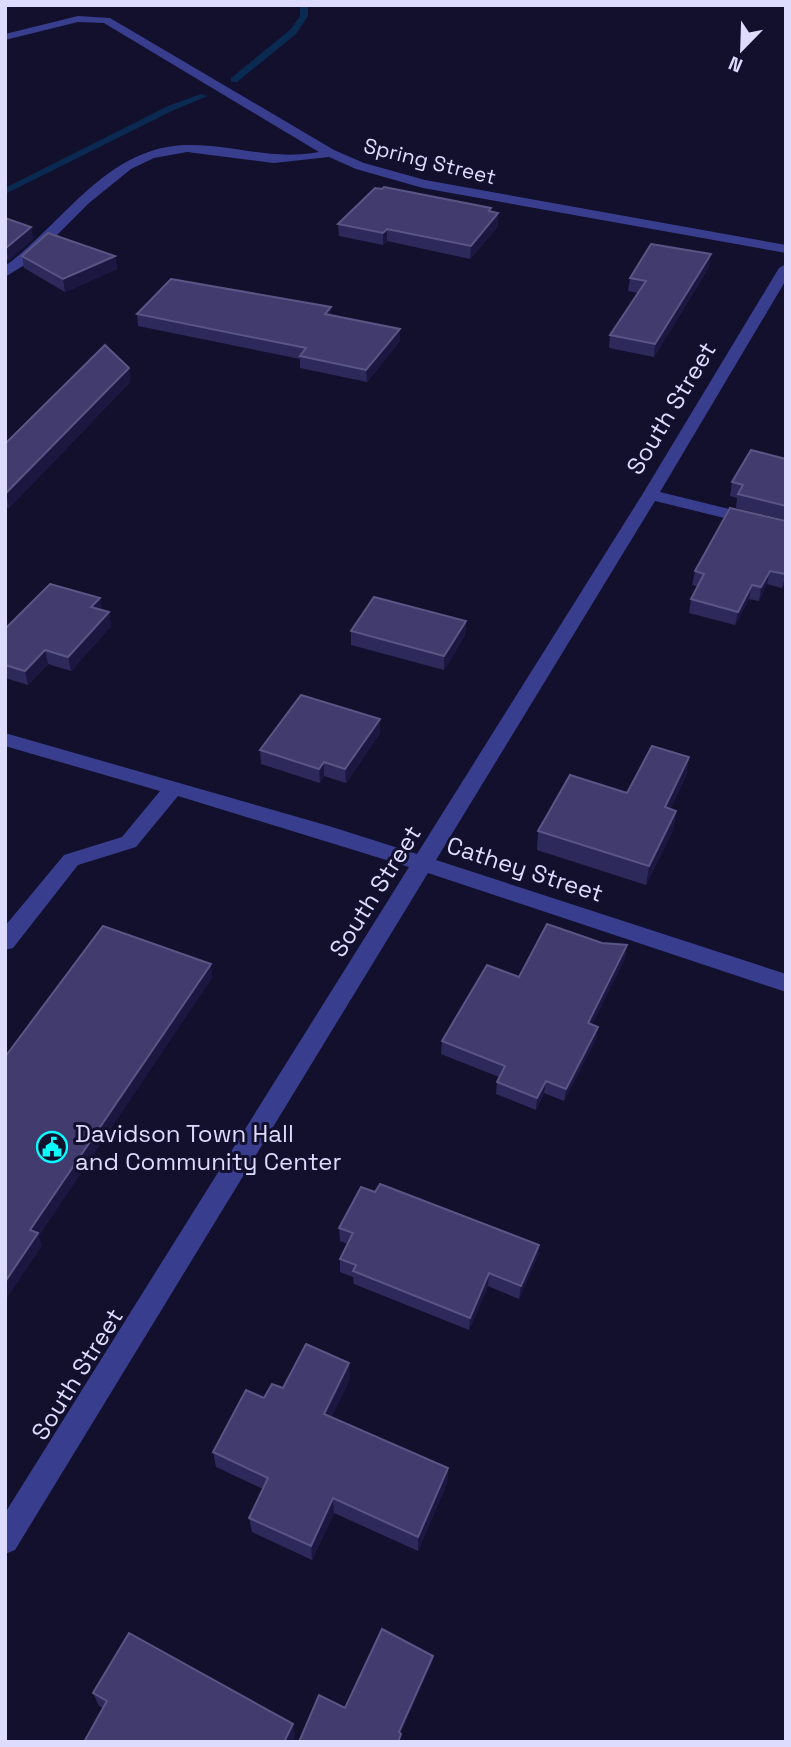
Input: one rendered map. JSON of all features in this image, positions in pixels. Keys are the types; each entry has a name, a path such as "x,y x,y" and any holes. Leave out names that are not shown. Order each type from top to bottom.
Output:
{"street":[{"name":"Spring Street","path":"5,37 78,19 113,22 330,153 360,166 423,184 786,249"},
{"path":"5,273 123,167 148,155 194,147 266,159 301,159 330,153"},
{"name":"South Street","path":"5,1540 650,495 786,268"},
{"path":"650,495 786,528"},
{"name":"Cathey Street","path":"5,739 424,863 786,983"},
{"path":"5,942 71,860 129,842 174,788"}],"building":[{"path":"384,187 491,208 489,211 498,213 471,246 387,229 383,233 338,224 375,188"},
{"path":"5,218 31,227 6,248 5,247"},
{"path":"48,233 115,256 63,279 22,256"},
{"path":"651,244 711,254 655,344 610,335 646,281 630,278"},
{"path":"171,279 331,307 325,314 400,329 366,370 300,356 306,348 137,314"},
{"path":"105,345 129,368 5,494 5,444"},
{"path":"751,450 786,459 786,506 738,494 743,485 732,482"},
{"path":"730,508 786,521 785,574 770,571 761,587 752,585 738,612 691,599 704,574 695,571"},
{"path":"50,584 100,598 91,607 109,612 68,657 45,650 25,671 5,665 5,629"},
{"path":"374,597 466,621 444,656 351,631"},
{"path":"301,695 380,719 345,769 324,762 319,769 260,750"},
{"path":"652,746 689,757 665,807 676,811 649,866 538,831 570,775 627,793"},
{"path":"547,924 602,943 627,945 588,1023 598,1027 566,1089 546,1081 537,1098 497,1082 505,1066 442,1041 487,965 519,977"},
{"name":"Davidson Town Hall and Community Center","path":"103,926 211,964 30,1230 38,1233 5,1282 5,1057"},
{"path":"380,1184 539,1245 521,1286 489,1273 470,1318 353,1271 356,1265 340,1259 353,1233 339,1228 361,1187 375,1192"},
{"path":"306,1344 349,1363 324,1414 448,1468 418,1537 333,1498 311,1546 249,1518 268,1478 213,1452 246,1390 264,1398 272,1384 283,1388"},
{"path":"382,1629 433,1656 399,1732 401,1734 398,1742 299,1742 319,1695 345,1708"},
{"path":"129,1633 293,1724 284,1742 84,1742 107,1701 93,1693"}],"waterway":[{"path":"234,80 293,32 304,16 304,5"},
{"path":"5,191 171,108 204,96"}],"place":[{"name":"Davidson Town Hall and Community Center","path":"52,1147"}]}
